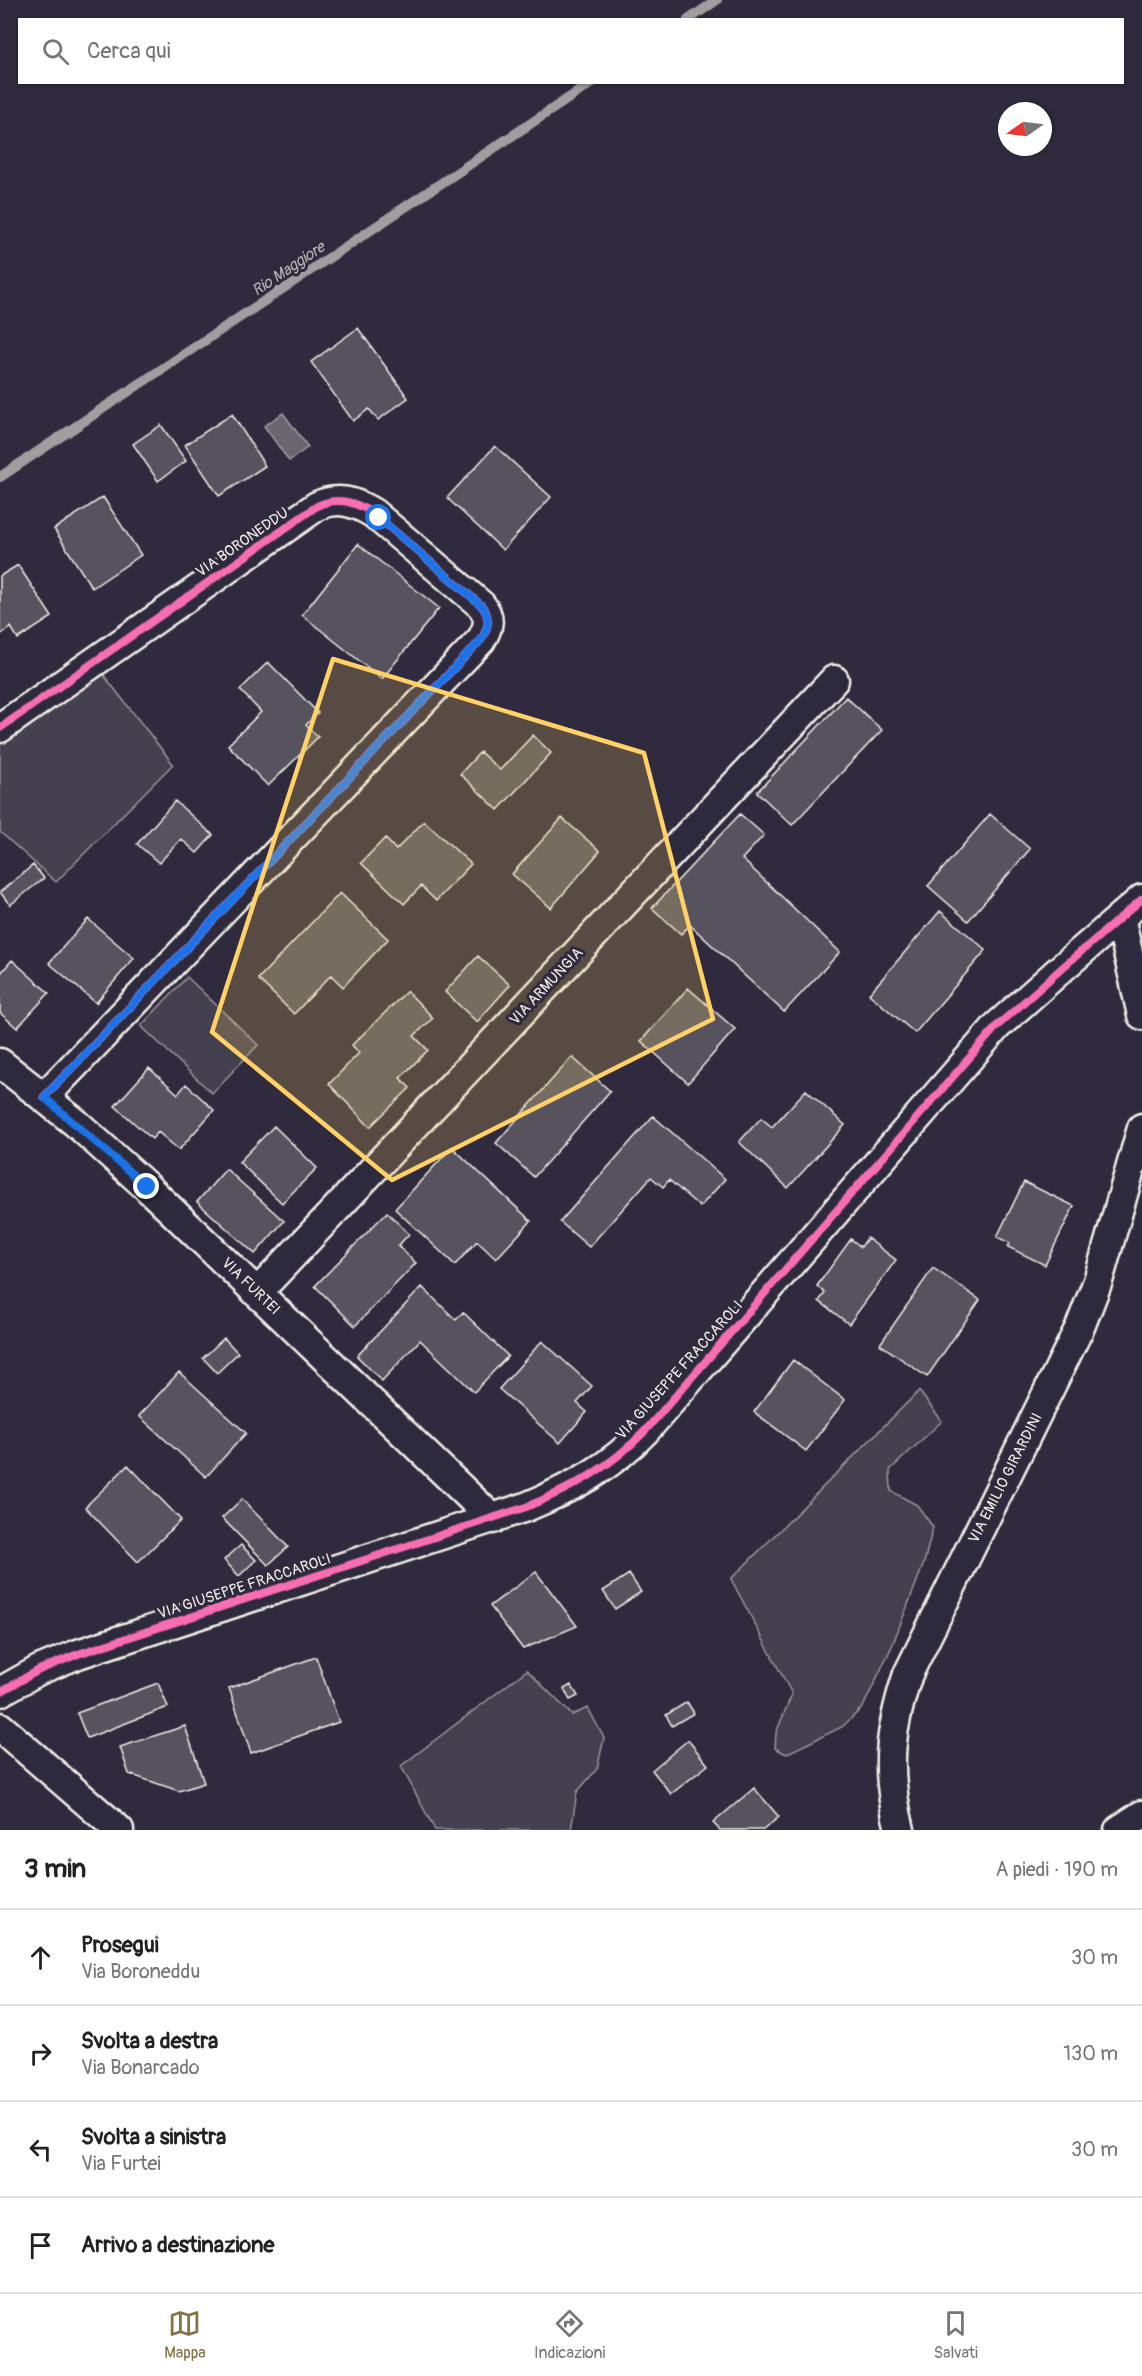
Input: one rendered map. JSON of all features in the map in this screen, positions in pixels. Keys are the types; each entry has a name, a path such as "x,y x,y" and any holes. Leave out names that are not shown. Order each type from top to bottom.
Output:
{"street":[{"name":"VIA BORONEDDU","path":"0,728 317,506 330,501 355,504 379,518 481,605 487,615 489,625 481,640 44,1097"},
{"name":"VIA ARMUNGIA","path":"257,1293 834,680"},
{"name":"VIA GIUSEPPE FRACCAROLI","path":"0,1692 39,1670 78,1654 493,1519 575,1486 606,1467 631,1446 997,1026 1142,899"},
{"path":"1120,917 1142,1016"},
{"name":"VIA FURTEI","path":"0,1063 44,1097 147,1187 493,1519"},
{"name":"VIA EMILIO GIRARDINI","path":"900,1830 892,1793 890,1758 894,1722 908,1674 1080,1327 1098,1281 1142,1128"},
{"path":"0,1727 119,1830"},
{"path":"1119,1830 1142,1815"}],"highlighted area":[{"path":"333,659 644,753 713,1019 392,1180 212,1032"}],"shaded area":[{"path":"283,413 308,447 289,461 264,426"},
{"path":"99,669 173,764 56,882 0,832 0,742"},
{"path":"187,977 258,1045 212,1093 141,1026"},
{"path":"919,1391 942,1421 890,1470 891,1491 917,1505 933,1527 924,1563 892,1646 863,1707 842,1727 786,1754 775,1748 776,1733 792,1694 731,1579"},
{"path":"527,1670 572,1715 588,1708 604,1738 597,1769 577,1792 571,1830 435,1830 401,1766"}],"building":[{"path":"358,328 408,398 378,420 369,409 353,421 311,362"},
{"path":"232,414 265,466 219,496 185,445"},
{"path":"161,425 186,461 158,481 133,444"},
{"path":"495,446 551,497 503,550 447,498"},
{"path":"103,497 141,555 92,588 54,529"},
{"path":"358,544 439,608 382,679 302,615"},
{"path":"18,565 52,617 18,639 11,627 0,635 0,576"},
{"path":"268,662 318,713 306,725 318,737 268,786 228,745 261,712 240,690"},
{"path":"846,697 882,730 792,825 757,792"},
{"path":"533,735 551,753 498,810 460,774 480,752 500,770"},
{"path":"175,801 213,835 197,853 181,839 159,863 137,844"},
{"path":"740,814 764,835 742,859 840,952 784,1012 690,925 681,934 652,908"},
{"path":"990,814 1030,849 968,921 928,886"},
{"path":"562,818 600,851 551,908 512,874"},
{"path":"424,821 471,864 436,901 421,886 404,904 361,863 385,838 396,850"},
{"path":"33,865 44,878 10,905 0,892"},
{"path":"340,893 388,939 343,987 331,975 294,1014 258,979"},
{"path":"940,911 986,950 915,1033 869,994"},
{"path":"88,919 134,958 96,1003 49,963"},
{"path":"478,956 510,985 477,1022 445,992"},
{"path":"12,960 49,993 17,1028 0,1013 0,974"},
{"path":"688,988 735,1029 688,1083 641,1041"},
{"path":"407,991 433,1018 414,1036 428,1050 400,1078 410,1088 370,1127 329,1084 359,1053 352,1045"},
{"path":"572,1057 610,1091 534,1177 496,1143"},
{"path":"149,1068 178,1094 186,1084 214,1110 179,1150 158,1132 152,1139 115,1106"},
{"path":"806,1090 845,1125 788,1188 739,1142 761,1118 772,1127"},
{"path":"653,1116 725,1179 700,1207 669,1180 663,1187 651,1177 589,1247 560,1222"},
{"path":"274,1126 317,1168 282,1203 239,1162"},
{"path":"452,1147 531,1221 496,1259 477,1241 455,1265 395,1209"},
{"path":"226,1169 284,1221 255,1254 197,1202"},
{"path":"1024,1182 1074,1206 1045,1265 1008,1247 1010,1243 997,1237"},
{"path":"387,1212 409,1234 398,1246 416,1263 355,1326 315,1286"},
{"path":"867,1238 896,1260 849,1324 819,1301 825,1293 817,1286 851,1239 861,1247"},
{"path":"933,1268 980,1300 927,1377 880,1344"},
{"path":"422,1287 456,1320 463,1312 508,1356 474,1392 420,1340 382,1381 357,1356"},
{"path":"224,1338 238,1353 217,1373 203,1358"},
{"path":"542,1341 592,1386 577,1403 587,1412 560,1443 499,1389"},
{"path":"793,1360 845,1400 806,1451 754,1412"},
{"path":"179,1372 246,1433 206,1477 139,1416"},
{"path":"128,1465 181,1520 138,1562 85,1507"},
{"path":"242,1499 288,1547 268,1565 222,1518"},
{"path":"241,1545 256,1560 239,1576 224,1560"},
{"path":"536,1572 577,1626 523,1649 490,1606"},
{"path":"629,1574 641,1592 615,1609 603,1591"},
{"path":"316,1657 339,1722 251,1753 229,1688"},
{"path":"158,1683 168,1707 87,1738 77,1713"},
{"path":"571,1685 578,1696 570,1700 564,1689"},
{"path":"687,1702 694,1713 672,1726 666,1715"},
{"path":"185,1726 204,1783 179,1791 129,1774 120,1747"},
{"path":"688,1740 708,1765 671,1794 652,1770"},
{"path":"754,1788 779,1817 763,1830 720,1830 713,1823"}],"waterway":[{"name":"Rio Maggiore","path":"691,18 717,0"},
{"name":"Rio Maggiore","path":"0,477 590,84"}],"cycle path":[{"path":"0,728 317,506 332,501 353,503 373,513 481,605 488,618 486,631 481,640 44,1097"},
{"path":"0,1692 39,1670 78,1654 526,1507 575,1484 605,1466 645,1431 997,1026 1142,899"}],"route":[{"path":"147,1187 44,1097 481,640 489,625 486,611 481,605 379,518"}]}
